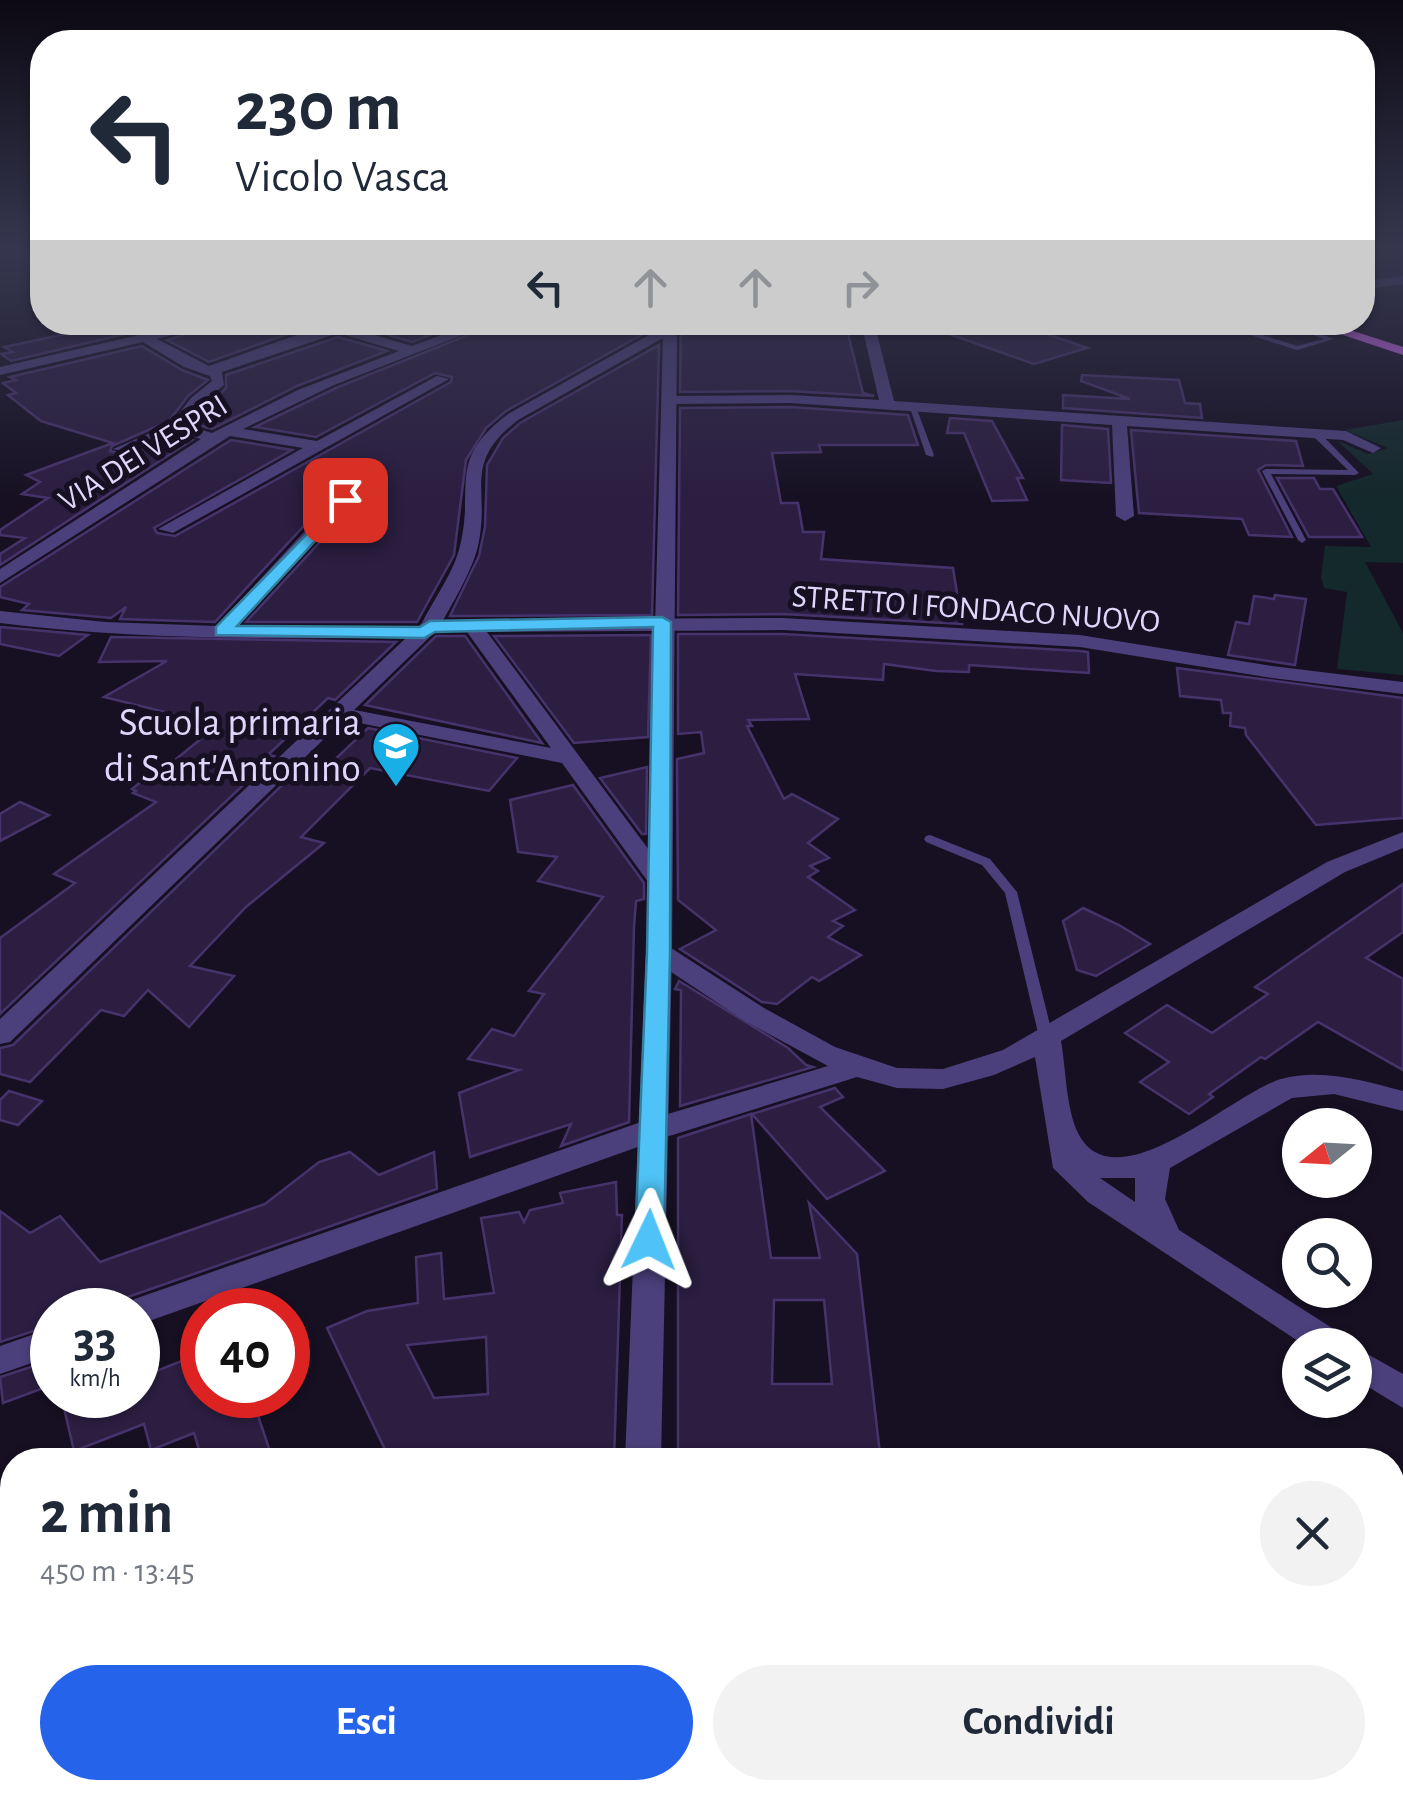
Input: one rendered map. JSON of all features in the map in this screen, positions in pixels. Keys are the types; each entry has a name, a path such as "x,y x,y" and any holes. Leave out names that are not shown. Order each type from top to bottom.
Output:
{"main road":[{"path":"1356,335 1403,348"},
{"path":"1370,335 1403,348"}],"street":[{"path":"0,371 158,335"},
{"path":"210,371 316,335"},
{"path":"361,335 415,351"},
{"name":"VIA DEI VESPRI","path":"0,577 147,476 220,434 296,396 456,335"},
{"path":"0,1035 427,629 470,548 473,465 498,426 655,335"},
{"path":"642,1448 660,881 670,335"},
{"path":"870,335 888,406"},
{"path":"145,338 217,374 219,382 196,401 176,427"},
{"path":"167,530 442,379"},
{"path":"670,400 790,399 1346,436 1374,448"},
{"path":"1120,421 1125,516"},
{"path":"121,448 176,427 318,446"},
{"path":"223,631 334,511 373,480"},
{"name":"STRETTO I FONDACO NUOVO","path":"0,617 57,624 223,631 662,622 784,624 1080,641 1272,672 1403,688"},
{"path":"474,628 660,881"},
{"path":"339,713 570,758"},
{"path":"658,952 854,1068 900,1079 961,1076 1013,1056 1336,867 1403,839"},
{"path":"1046,1037 1068,1168 1099,1194 1305,1328"},
{"path":"160,1304 652,1130 854,1068"},
{"path":"1058,1125 1084,1160 1110,1172 1132,1171 1159,1160 1286,1088 1334,1084 1403,1101"},
{"path":"1159,1160 1150,1172 1148,1192 1152,1210 1167,1236"},
{"path":"0,1360 30,1350"},
{"path":"1372,1372 1403,1392"}],"lane":[{"path":"1254,335 1297,348 1331,339 1319,335"},
{"path":"912,407 930,455"},
{"path":"1302,540 1266,471 1355,473 1316,434"},
{"path":"930,839 986,862 1011,892 1046,1037"}],"green space":[{"path":"1403,420 1403,563 1365,562 1403,633 1403,675 1337,669 1347,592 1324,588 1321,577 1325,546 1371,547 1336,486 1373,474 1338,441 1368,454 1388,448 1345,430"}],"building":[{"path":"61,335 121,335 11,361 1,354 13,352 4,347"},
{"path":"183,335 285,335 209,362 167,340"},
{"path":"388,335 430,335 412,342"},
{"path":"468,335 641,335 506,411 486,428 466,460 454,555 417,622 246,622 332,529 382,485 385,479 373,471 314,515 215,622 120,619 126,607 111,618 22,610 29,604 0,597 0,587 231,440 292,450 154,528 157,533 175,536 451,382 452,377 435,373 316,437 255,427 336,388"},
{"path":"681,335 848,335 863,393 874,396 790,391 680,392"},
{"path":"952,335 1050,335 1087,348 1034,364"},
{"path":"338,337 387,351 297,386 212,429 191,423 226,388 226,375"},
{"path":"659,345 652,615 450,616 479,556 485,527 487,465 503,438 520,423"},
{"path":"142,346 182,370 208,380 188,396 169,421 112,446 110,451 128,455 177,436 192,440 0,565 0,554 25,538 0,535 0,530 48,498 22,494 40,482 26,475 113,443 41,421 8,395 16,393 3,383 16,380 10,377"},
{"path":"1082,375 1179,380 1185,403 1200,404 1202,418 1063,408 1063,395 1130,399 1081,381"},
{"path":"790,407 908,415 918,445 819,445 821,452 772,453 781,503 798,503 803,532 824,532 821,559 953,568 962,624 783,614 678,615 680,408"},
{"path":"950,418 992,421 1023,478 1017,478 1027,500 992,501 964,433 947,433"},
{"path":"1062,425 1108,429 1111,483 1061,480"},
{"path":"1131,430 1296,441 1303,466 1266,465 1258,470 1292,537 1249,535 1242,519 1139,513"},
{"path":"1277,478 1314,478 1320,489 1333,489 1362,537 1309,537"},
{"path":"1275,595 1306,599 1295,665 1228,655 1236,622 1249,624 1254,596 1274,599"},
{"path":"0,627 88,635 59,656 0,644"},
{"path":"678,634 783,634 1080,651 1088,652 1089,673 969,665 969,672 936,671 884,664 883,680 795,674 809,719 748,720 752,726 747,726 784,799 792,794 838,819 808,843 829,858 810,866 818,871 808,877 855,910 833,921 843,926 828,937 861,955 819,981 812,977 777,1004 762,1002 680,949 716,930 678,900 677,759 704,753 701,732 678,734"},
{"path":"651,635 648,737 574,743 494,636"},
{"path":"436,636 465,636 542,743 365,705"},
{"path":"111,637 396,642 335,700 328,698 268,755 274,756 0,1014 0,938 75,883 54,874 156,802 133,793 136,791 132,789 218,725 104,697 167,661 99,662"},
{"path":"1177,668 1403,698 1403,818 1316,825 1246,735 1245,728 1230,726 1231,713 1223,713 1221,700 1180,696"},
{"path":"368,728 517,758 489,791 370,768 301,837 324,843 246,907 190,966 234,976 189,1027 148,990 124,1016 101,1010 30,1082 0,1074 0,1048 13,1045 305,763 327,767"},
{"path":"647,767 646,834 642,834 600,778"},
{"path":"573,785 644,883 644,899 636,901 634,927 629,1122 561,1146 571,1124 470,1157 459,1093 519,1070 468,1059 492,1029 514,1036 544,994 529,991 603,897 538,881 557,857 518,852 510,800"},
{"path":"20,802 49,815 0,841 0,814"},
{"path":"1403,884 1403,932 1366,958 1403,979 1403,1070 1318,1022 1209,1094 1213,1097 1189,1114 1140,1082 1169,1062 1125,1033 1167,1005 1212,1033 1268,994 1255,987"},
{"path":"1083,908 1150,944 1096,976 1077,970 1063,921"},
{"path":"679,981 813,1067 680,1106 681,990 675,989"},
{"path":"835,1088 843,1097 820,1107 885,1171 827,1199 752,1114"},
{"path":"9,1091 42,1101 18,1125 0,1120 0,1100"},
{"path":"751,1114 771,1258 820,1258 809,1203 857,1254 879,1448 678,1448 678,1138","holes":["774,1300 824,1300 832,1384 772,1384"]},
{"path":"350,1152 379,1175 434,1152 437,1189 154,1288 30,1288 30,1332 0,1342 0,1211 30,1233 60,1216 100,1262 265,1204 319,1162"},
{"path":"616,1182 617,1215 622,1215 614,1448 384,1448 327,1328 367,1311 418,1303 416,1257 441,1253 444,1299 494,1293 481,1218 519,1212 524,1222 530,1210 563,1203 560,1193","holes":["486,1337 488,1394 434,1398 407,1345"]},
{"path":"180,1362 180,1418 259,1418 269,1448 198,1448 194,1433 150,1448 144,1424 73,1448 66,1418 160,1418 160,1369"},
{"path":"30,1367 30,1393 3,1403 0,1377"}],"place":[{"name":"Scuola primaria di Sant'Antonino","path":"396,788"}],"route":[{"path":"345,500 223,631 424,632 430,626 662,622 649,1240"}]}
